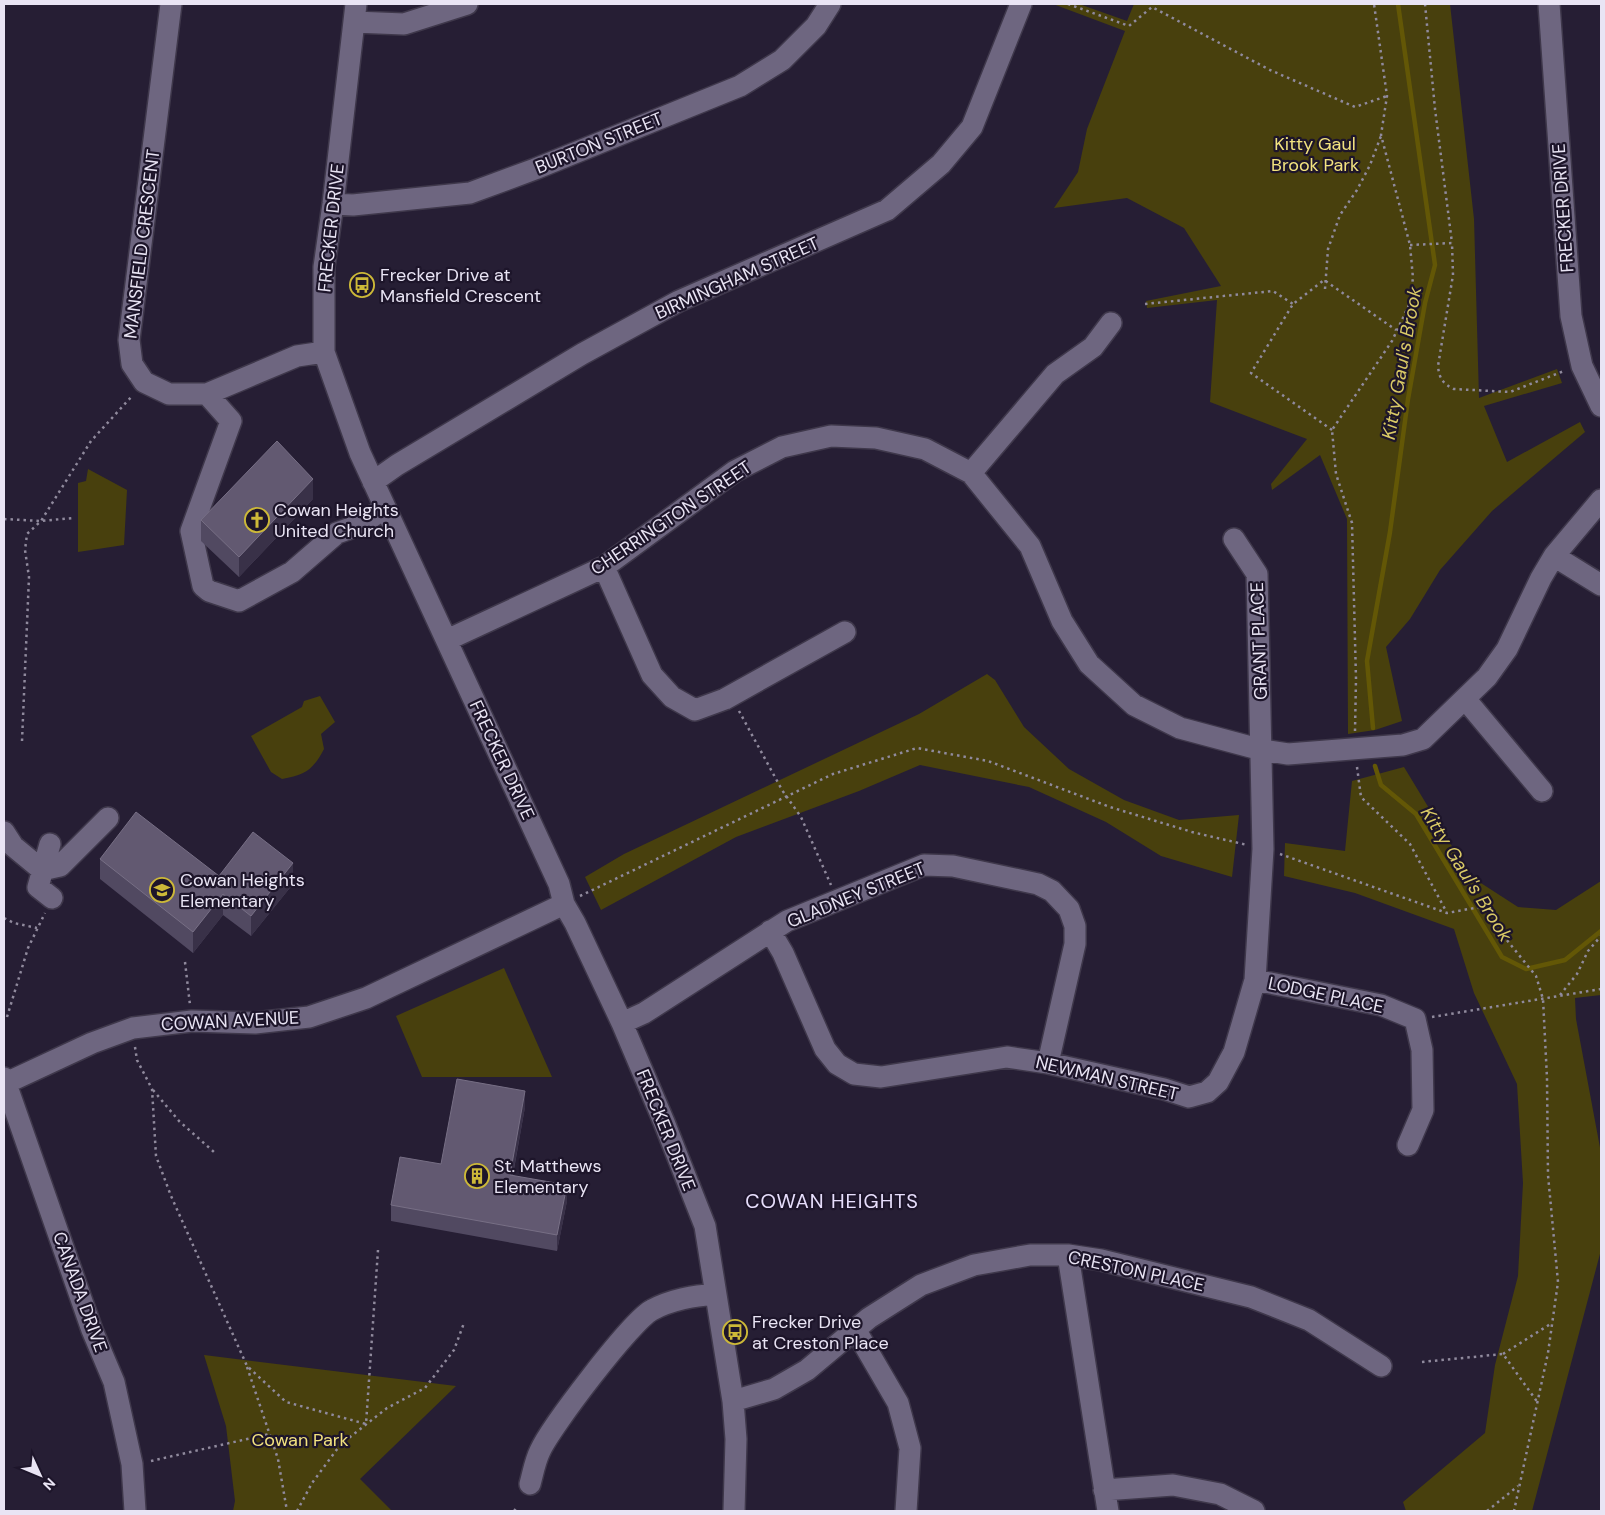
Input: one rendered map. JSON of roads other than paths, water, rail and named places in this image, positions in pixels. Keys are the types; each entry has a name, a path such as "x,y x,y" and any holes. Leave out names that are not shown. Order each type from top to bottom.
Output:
{"street":[{"name":"MANSFIELD CRESCENT","path":"171,4 128,340 132,364 144,382 169,394 207,394 297,356 324,352"},
{"path":"355,13 404,24 467,4"},
{"name":"BURTON STREET","path":"334,204 354,205 470,193 740,86 782,60 816,26 830,4"},
{"name":"BIRMINGHAM STREET","path":"373,482 397,464 582,354 679,302 887,210 941,164 972,127 1021,4"},
{"name":"FRECKER DRIVE","path":"1549,4 1570,316 1582,366 1601,406"},
{"name":"FRECKER DRIVE","path":"355,13 334,204 324,267 324,352 360,453 384,507 559,884 572,900 575,923 622,1023 705,1226 732,1401 736,1439 734,1511"},
{"path":"971,473 1055,374 1093,347 1111,323"},
{"path":"207,394 231,421 191,531 203,586 209,591 239,601 292,572 337,533 365,522 384,507"},
{"name":"CHERRINGTON STREET","path":"447,640 604,567 735,471 782,447 831,436 876,438 925,449 971,473 1030,546 1062,621 1089,664 1110,686 1134,705 1180,728 1262,750 1288,754 1403,745 1423,738 1466,700 1501,659 1554,556 1601,500"},
{"name":"GRANT PLACE","path":"1234,540 1258,574 1262,750"},
{"path":"1554,556 1601,585"},
{"path":"604,567 652,675 672,696 694,710 725,699 845,632"},
{"path":"1466,700 1542,791"},
{"name":"NEWMAN STREET","path":"770,931 783,953 824,1049 837,1064 854,1074 881,1077 999,1057 1024,1058 1164,1089 1189,1097 1207,1092 1218,1082 1234,1052 1256,980 1263,849 1262,750"},
{"path":"42,870 60,866 108,818"},
{"path":"4,832 13,846 42,870"},
{"path":"50,844 38,887 52,898"},
{"name":"GLADNEY STREET","path":"622,1023 644,1013 770,931 840,898 924,865 953,866 1044,887 1064,902 1072,918 1075,935 1048,1063"},
{"name":"COWAN AVENUE","path":"4,1082 92,1043 133,1028 192,1021 255,1023 309,1017 366,998 572,900"},
{"name":"LODGE PLACE","path":"1256,980 1381,1004 1415,1019 1422,1050 1423,1110 1408,1146"},
{"name":"CANADA DRIVE","path":"4,1082 92,1330 114,1382 132,1464 134,1511"},
{"name":"CRESTON PLACE","path":"732,1401 774,1389 807,1370 855,1329 921,1285 974,1265 1030,1255 1068,1255 1101,1260 1251,1297 1309,1320 1381,1366"},
{"path":"1068,1255 1108,1511"},
{"path":"530,1484 540,1450 568,1408 633,1325 652,1310 700,1294 715,1295"},
{"path":"855,1329 898,1403 910,1448 906,1511"},
{"path":"1104,1490 1173,1485 1220,1494 1254,1511"}],"waterway":[{"name":"Kitty Gaul's Brook","path":"1373,728 1367,661 1390,532 1408,399 1425,303 1435,265 1398,4"},
{"name":"Kitty Gaul's Brook","path":"1375,766 1381,785 1416,814 1502,957 1526,969 1565,960 1601,931"}],"place":[{"name":"Frecker Drive at Mansfield Crescent","path":"362,285"},
{"name":"Cowan Heights United Church","path":"257,520"},
{"name":"Cowan Heights Elementary","path":"162,890"},
{"name":"St. Matthews Elementary","path":"477,1176"},
{"name":"Frecker Drive at Creston Place","path":"735,1332"}],"district":[{"name":"COWAN HEIGHTS","path":"832,1201"}],"park label":[{"name":"Kitty Gaul Brook Park","path":"1315,154"},
{"name":"Cowan Park","path":"300,1440"}]}
